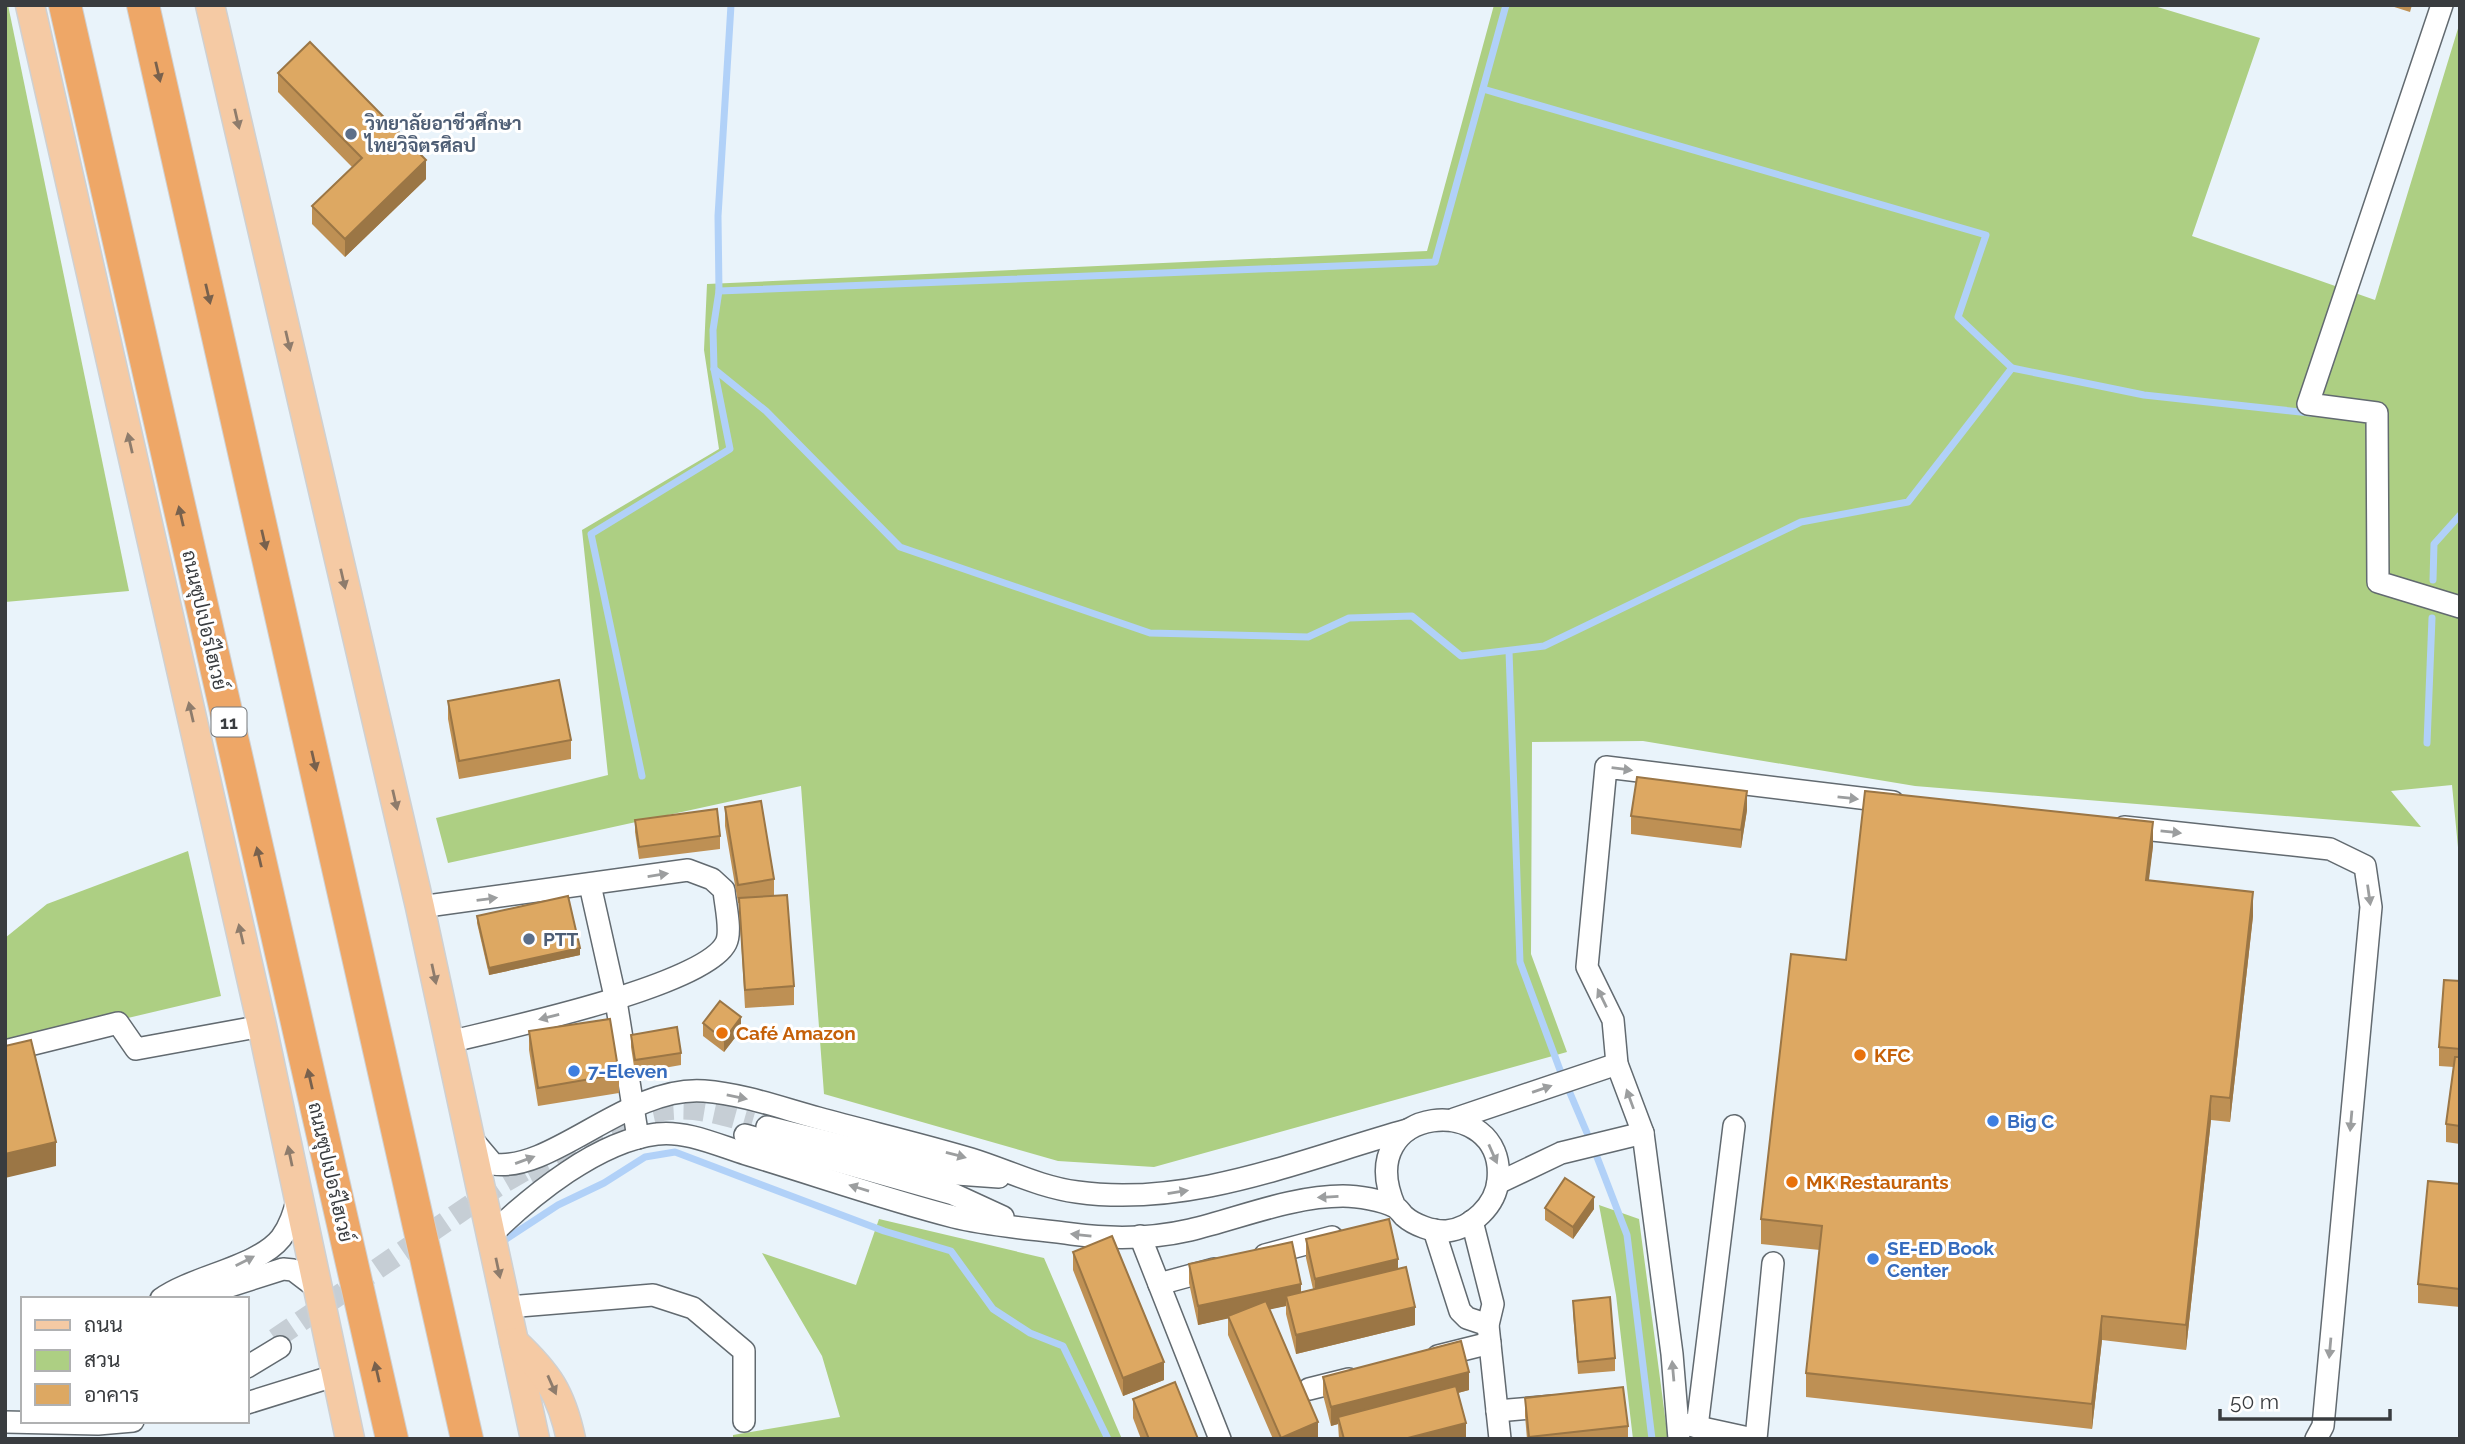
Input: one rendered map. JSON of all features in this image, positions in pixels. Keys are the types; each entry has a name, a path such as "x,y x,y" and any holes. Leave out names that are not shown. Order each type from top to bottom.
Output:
{"highway":[{"name":"ถนนซุปเปอร์ไฮเวย์","path":"65,5 392,1439"},
{"path":"143,5 467,1439"}],"main road":[{"path":"30,5 262,1026 350,1439"},
{"path":"210,5 420,907 535,1439"},
{"path":"514,1342 546,1372 567,1420 571,1439"}],"street":[{"path":"2442,5 2308,404 2377,413 2378,582 2460,607"},
{"path":"1685,1430 1643,1133 1617,1064 1612,1020 1587,967 1606,767 1909,804"},
{"path":"2099,824 2330,849 2365,866 2371,907 2323,1426 2316,1439"},
{"path":"420,907 590,886 688,870 712,879 724,890 728,940 716,958 615,1001 449,1042"},
{"path":"590,886 615,1001 638,1138"},
{"path":"5,1051 118,1023 136,1049 262,1026"},
{"path":"1021,1226 953,1194 748,1129 957,1174 1020,1179 1077,1192 1153,1196 1212,1186 1407,1129 1423,1121 1454,1119 1617,1064"},
{"path":"470,1137 493,1164 517,1164 631,1106 664,1096 702,1091 974,1160 1020,1179"},
{"path":"1407,1129 1389,1153 1385,1175 1395,1207 1407,1219 1434,1230 1448,1231 1472,1221 1488,1208 1498,1183 1494,1152 1478,1130 1454,1119"},
{"path":"1685,1430 1734,1126"},
{"path":"491,1235 530,1198 615,1145 660,1133 684,1136 957,1218 1119,1238 1185,1231 1320,1196 1349,1196 1395,1207"},
{"path":"1498,1183 1561,1153 1643,1133"},
{"path":"164,1297 181,1285 228,1269 279,1241 292,1217 298,1196"},
{"path":"1472,1221 1493,1304 1489,1334 1500,1439"},
{"path":"1434,1230 1460,1311 1489,1334"},
{"path":"1159,1284 1352,1234"},
{"path":"1140,1236 1220,1439"},
{"path":"1685,1430 1755,1439 1773,1263"},
{"path":"195,1297 283,1269 293,1270 318,1289"},
{"path":"507,1307 653,1295 693,1308 744,1352 744,1421"},
{"path":"1412,1363 1489,1334"},
{"path":"248,1354 278,1343 248,1366"},
{"path":"1309,1390 1374,1373"},
{"path":"248,1403 337,1375"},
{"path":"1497,1410 1575,1404"},
{"path":"52,1423 110,1423"}],"green space":[{"path":"5,5 8,5 129,591 5,602"},
{"path":"1494,5 2151,5 2260,38 2192,236 2375,300 2460,22 2460,868 2452,785 2391,791 2421,827 1915,786 1643,741 1532,742 1531,954 1567,1052 1154,1167 1058,1161 824,1094 801,786 448,863 436,818 608,775 582,530 719,449 704,350 707,284 1427,251"},
{"path":"188,851 221,996 5,1047 5,938 47,904"},
{"path":"1599,1205 1639,1219 1668,1439 1633,1439 1616,1295"},
{"path":"879,1219 1044,1258 1122,1439 733,1439 733,1435 840,1417 822,1356 762,1253 856,1285"}],"building":[{"name":"วิทยาลัยอาชีวศึกษา ไทยวิจิตรศิลป","path":"310,42 426,160 345,239 312,206 362,158 278,73"},
{"path":"559,680 571,740 459,761 448,701"},
{"path":"1637,777 1747,791 1741,830 1631,816"},
{"name":"Big C","path":"1865,791 2153,822 2146,880 2253,892 2230,1098 2211,1096 2186,1325 2102,1316 2092,1404 1806,1373 1822,1226 1761,1219 1791,954 1846,960"},
{"path":"761,801 774,879 738,885 725,807"},
{"path":"717,809 720,836 639,847 635,820"},
{"path":"787,895 794,986 745,990 739,898"},
{"name":"PTT","path":"568,896 580,948 489,968 477,916"},
{"path":"2444,980 2460,981 2460,1049 2439,1047"},
{"path":"720,1001 741,1017 724,1040 703,1023"},
{"name":"7-Eleven","path":"610,1019 619,1074 538,1088 529,1031"},
{"path":"677,1027 681,1053 635,1060 631,1035"},
{"path":"31,1040 56,1142 5,1154 5,1046"},
{"path":"2455,1057 2460,1057 2460,1126 2446,1124"},
{"path":"1565,1178 1594,1197 1573,1227 1545,1208"},
{"path":"2428,1181 2460,1184 2460,1289 2418,1284"},
{"path":"1389,1219 1398,1259 1315,1279 1306,1239"},
{"path":"1112,1236 1164,1362 1123,1378 1073,1252"},
{"path":"1292,1242 1301,1284 1198,1306 1189,1264"},
{"path":"1406,1267 1415,1307 1296,1335 1286,1296"},
{"path":"1610,1297 1615,1358 1578,1362 1573,1301"},
{"path":"1266,1301 1318,1422 1281,1438 1228,1316"},
{"path":"1461,1341 1469,1372 1331,1407 1323,1377"},
{"path":"1175,1382 1198,1439 1149,1439 1133,1399"},
{"path":"1456,1386 1466,1423 1404,1439 1344,1439 1338,1417"},
{"path":"1623,1387 1628,1426 1529,1437 1525,1398"}],"waterway":[{"path":"642,776 591,534 730,449 714,369 713,330 719,291 718,216 731,5"},
{"path":"719,291 1435,262 1506,5"},
{"path":"1483,89 1986,235 1958,317 2012,368"},
{"path":"714,369 766,411 900,547 1150,633 1308,637 1349,618 1412,616 1461,656 1544,646 1801,522 1908,502 2012,368 2144,395 2310,413"},
{"path":"2433,580 2434,544 2460,515"},
{"path":"2427,743 2432,618"},
{"path":"1509,651 1520,962 1560,1070"},
{"path":"1570,1093 1587,1133"},
{"path":"500,1243 558,1205 604,1183 645,1157 675,1152 884,1231 951,1251 993,1309 1030,1333 1063,1346 1108,1439"},
{"path":"1597,1157 1627,1235 1652,1439"}],"tunnel":[{"path":"623,1121 658,1111 688,1109 752,1123"},
{"path":"529,1175 608,1135 640,1126"},
{"path":"275,1339 498,1186 541,1161"}],"place":[{"name":"วิทยาลัยอาชีวศึกษา ไทยวิจิตรศิลป","path":"351,134"},
{"name":"PTT","path":"529,939"},
{"name":"Café Amazon","path":"722,1033"},
{"name":"KFC","path":"1860,1055"},
{"name":"7-Eleven","path":"574,1071"},
{"name":"Big C","path":"1993,1121"},
{"name":"MK Restaurants","path":"1792,1182"},
{"name":"SE-ED Book Center","path":"1873,1259"}]}
